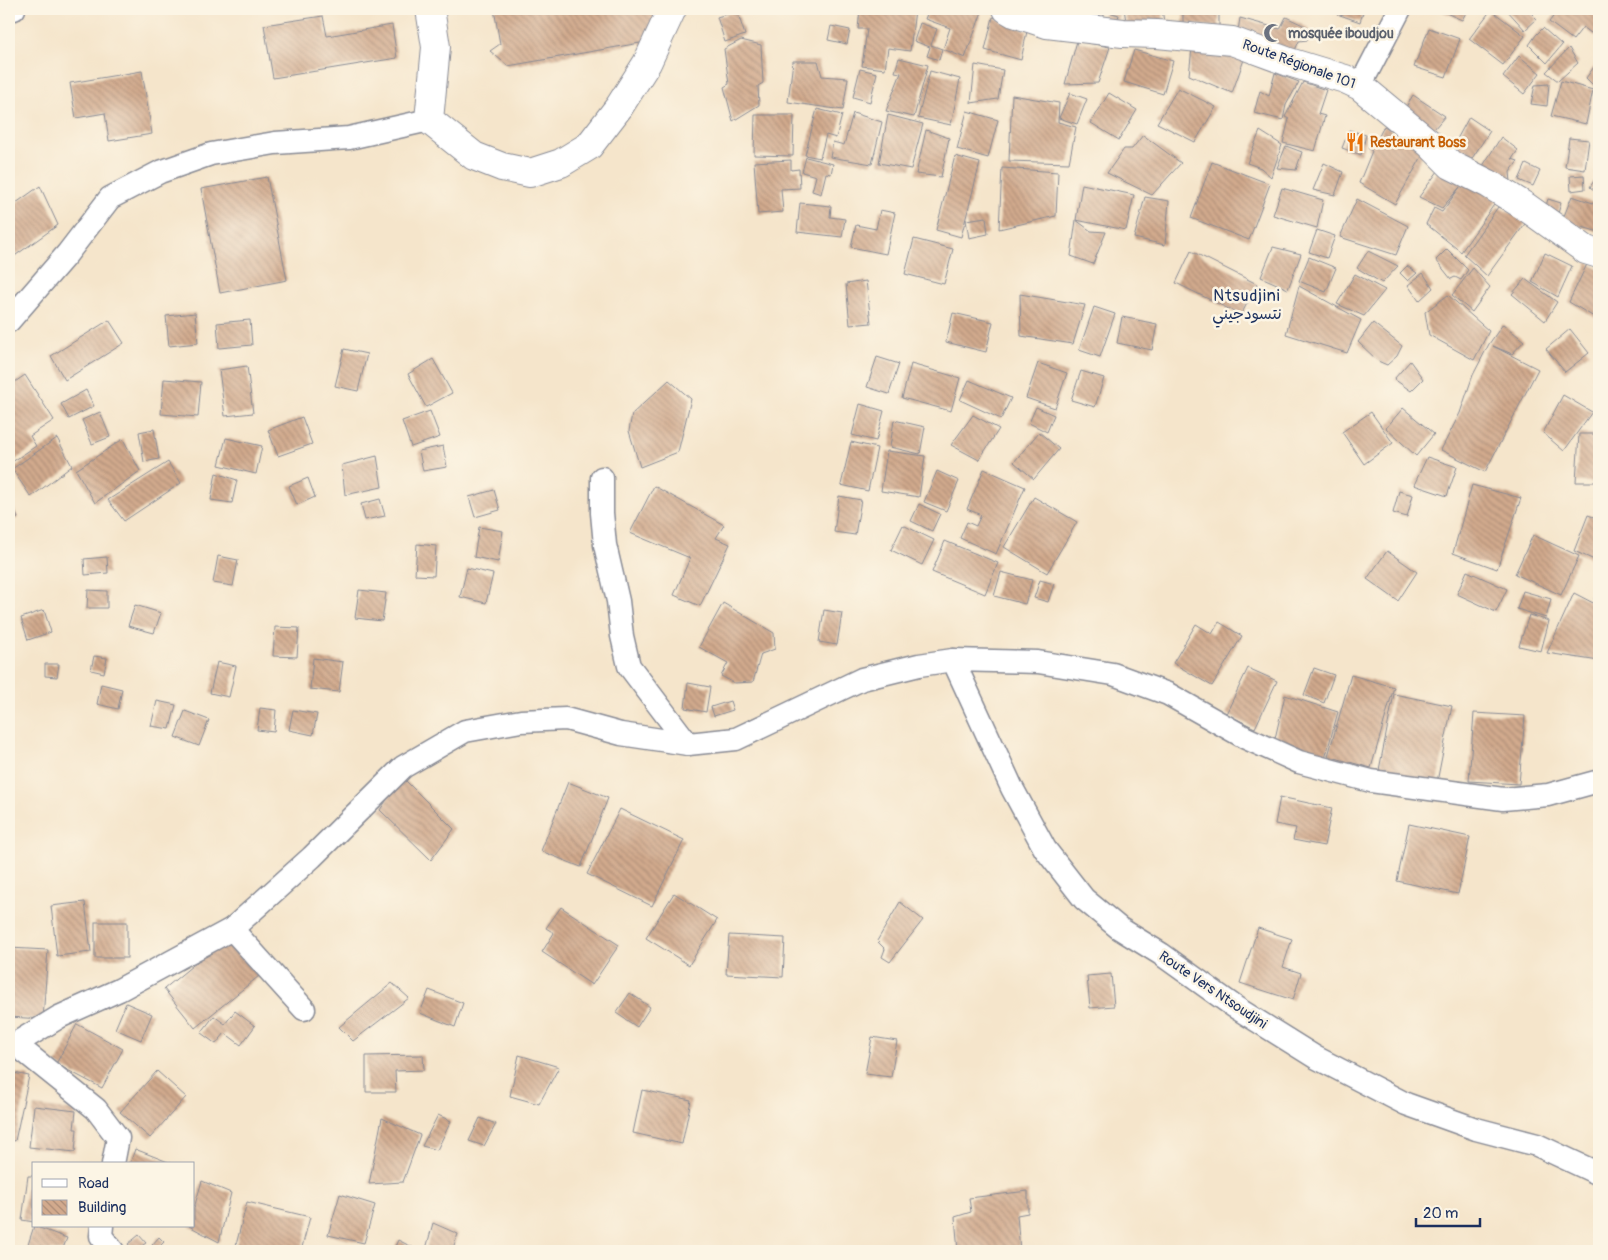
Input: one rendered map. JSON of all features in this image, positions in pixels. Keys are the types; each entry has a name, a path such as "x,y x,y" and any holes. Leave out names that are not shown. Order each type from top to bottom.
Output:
{"street":[{"path":"9,10 14,9"},
{"path":"430,9 436,47 430,120"},
{"path":"430,120 474,156 502,168 530,173 561,164 590,146 619,107 647,63 672,9"},
{"name":"Route Régionale 101","path":"1007,9 1048,24 1123,34 1157,34 1232,41 1289,62 1345,78 1360,86 1430,144 1451,165 1489,184 1526,207 1586,250 1599,254"},
{"path":"1360,86 1400,9"},
{"path":"9,321 67,254 110,198 160,172 211,154 275,143 349,138 430,120"},
{"path":"602,478 602,513 605,545 618,601 622,636 629,666 688,744"},
{"path":"114,1162 118,1138 96,1109 12,1044 59,1017 119,990 232,929 312,857 403,767 465,731 522,721 566,719 621,734 688,744 736,739 862,679 919,665 953,660 1038,662 1113,674 1168,694 1246,738 1299,762 1371,781 1503,799 1548,795 1599,781"},
{"name":"Route Vers Ntsoudjini","path":"953,660 1012,788 1046,849 1084,899 1119,928 1161,954 1235,1007 1315,1057 1406,1104 1476,1129 1537,1145 1599,1174"},
{"path":"232,929 304,1009"},
{"path":"102,1228 101,1236 113,1251"}],"building":[{"path":"494,9 654,9 657,24 647,53 640,43 508,66 490,51 500,44"},
{"path":"860,9 915,10 910,51 888,48 885,69 862,66 867,29 858,29"},
{"path":"929,9 983,9 965,58 943,49 950,28 925,19"},
{"path":"1056,9 1073,9 1070,20 1054,17"},
{"path":"1124,9 1162,9 1164,22 1127,27"},
{"path":"1183,9 1219,9 1219,27 1183,23"},
{"path":"1339,9 1364,9 1360,22 1337,14"},
{"path":"1437,9 1468,9 1462,20"},
{"path":"1506,9 1527,9 1537,19 1525,30"},
{"path":"1559,9 1589,9 1599,17 1599,29 1595,36 1583,27 1573,40 1549,22"},
{"path":"1491,10 1525,36 1503,65 1469,39"},
{"path":"737,11 745,35 725,42 717,17"},
{"path":"1105,11 1119,15 1114,30 1101,26"},
{"path":"323,16 327,36 392,25 397,58 273,78 264,25"},
{"path":"993,17 1027,31 1021,60 985,50"},
{"name":"mosquée iboudjou","path":"1286,17 1309,28 1307,40 1299,41 1293,55 1237,38 1240,18 1280,29"},
{"path":"920,23 937,29 931,45 942,49 939,60 927,56 930,47 914,41"},
{"path":"831,26 850,30 847,44 828,40"},
{"path":"1429,28 1460,39 1446,77 1414,67"},
{"path":"1543,28 1562,45 1547,63 1529,45"},
{"path":"741,40 761,45 763,83 758,86 759,105 733,121 724,87 729,84 724,49"},
{"path":"1077,41 1110,47 1098,83 1065,84"},
{"path":"1192,48 1246,54 1232,93 1189,75"},
{"path":"1569,48 1578,63 1558,81 1546,72"},
{"path":"1134,50 1173,61 1163,94 1124,82"},
{"path":"1519,56 1540,73 1524,94 1503,77"},
{"path":"899,58 928,65 914,117 886,111 901,73 895,72"},
{"path":"1599,60 1599,91 1586,78"},
{"path":"793,61 818,61 822,76 848,78 843,110 788,102"},
{"path":"975,65 1003,70 998,99 971,103"},
{"path":"860,69 877,73 870,102 853,97"},
{"path":"142,71 152,134 109,141 105,113 76,118 70,83"},
{"path":"930,71 960,79 951,125 918,118"},
{"path":"1275,73 1299,82 1286,105 1283,120 1254,113 1260,91 1269,96"},
{"path":"1561,81 1593,90 1586,124 1551,116"},
{"path":"1303,82 1326,90 1318,114 1325,116 1315,151 1283,143 1289,119 1285,117"},
{"path":"1549,84 1547,106 1531,104 1535,85"},
{"path":"1178,88 1216,107 1195,142 1157,123"},
{"path":"1070,93 1087,99 1077,124 1059,118"},
{"path":"1109,93 1137,110 1119,140 1091,123"},
{"path":"1012,95 1059,103 1058,122 1076,127 1069,163 1009,161"},
{"path":"1413,95 1445,116 1429,135 1403,112"},
{"path":"817,109 842,115 836,138 826,135 820,158 805,155"},
{"path":"967,111 998,120 988,158 957,149"},
{"path":"853,113 882,122 872,164 830,157 833,142 844,145"},
{"path":"755,115 794,115 793,156 754,155"},
{"path":"888,115 923,124 911,169 879,163"},
{"path":"1469,117 1490,131 1467,166 1450,152"},
{"path":"1384,126 1425,151 1395,204 1359,183 1372,151 1368,148 1373,140 1377,140"},
{"path":"926,130 949,138 941,177 916,174"},
{"name":"Restaurant Boss","path":"1349,130 1366,135 1361,155 1342,148"},
{"path":"1260,131 1282,145 1271,177 1261,168 1247,163"},
{"path":"1143,135 1181,163 1152,195 1107,173 1124,149 1132,149"},
{"path":"1501,137 1518,150 1512,159 1518,161 1510,172 1511,182 1481,169"},
{"path":"1569,138 1589,140 1585,170 1565,167"},
{"path":"1286,146 1302,152 1296,170 1277,168"},
{"path":"955,156 980,163 961,237 936,230"},
{"path":"806,157 833,164 831,174 826,173 821,194 812,191 816,176 802,172"},
{"path":"791,160 791,170 799,169 800,188 781,189 783,212 758,214 754,162"},
{"path":"1212,162 1270,184 1249,240 1191,218"},
{"path":"1324,163 1343,172 1335,195 1313,190"},
{"path":"1526,164 1540,171 1533,186 1519,180"},
{"path":"1441,167 1498,199 1461,252 1426,224 1434,208 1442,212 1460,187 1442,208 1419,197"},
{"path":"1002,168 1058,172 1056,216 999,229"},
{"path":"1599,173 1599,194 1590,187"},
{"path":"1584,175 1585,189 1571,191 1570,176"},
{"path":"267,177 287,280 220,293 201,189"},
{"path":"1082,184 1134,195 1126,230 1076,220"},
{"path":"40,186 58,225 9,260 9,208"},
{"path":"1282,188 1323,200 1317,228 1273,215"},
{"path":"1572,196 1599,205 1599,232 1562,221"},
{"path":"1145,197 1169,201 1165,245 1134,238"},
{"path":"1357,199 1408,226 1396,255 1340,237"},
{"path":"1548,199 1561,203 1557,217 1544,213"},
{"path":"800,203 831,206 830,217 845,219 842,237 797,232"},
{"path":"1498,207 1527,221 1487,276 1464,255"},
{"path":"880,210 895,213 886,254 851,247 856,225 876,229"},
{"path":"986,217 988,234 969,238 966,220"},
{"path":"1076,220 1091,231 1106,232 1093,264 1071,256"},
{"path":"1317,230 1335,236 1327,258 1309,252"},
{"path":"914,239 953,249 944,284 905,274"},
{"path":"1273,247 1301,254 1288,289 1261,277"},
{"path":"1447,249 1468,270 1461,280 1455,277 1451,279 1436,260"},
{"path":"1191,251 1257,284 1241,315 1176,283"},
{"path":"1368,251 1398,266 1382,283 1357,268"},
{"path":"1545,253 1572,266 1558,297 1532,282"},
{"path":"1309,257 1336,268 1326,292 1299,281"},
{"path":"1588,262 1599,270 1599,320 1569,302"},
{"path":"1407,266 1417,273 1408,281 1400,273"},
{"path":"1473,268 1490,287 1472,312 1452,295"},
{"path":"1423,273 1433,288 1419,301 1408,285"},
{"path":"1355,274 1385,290 1364,316 1337,304"},
{"path":"1525,279 1557,302 1545,321 1512,294"},
{"path":"866,281 871,323 850,325 846,284"},
{"path":"1299,286 1361,320 1347,353 1286,334"},
{"path":"1020,294 1085,305 1073,344 1021,336"},
{"path":"1448,295 1489,331 1474,360 1429,335 1425,312"},
{"path":"1094,307 1115,314 1100,357 1079,350"},
{"path":"195,313 198,343 169,346 166,316"},
{"path":"953,313 993,322 986,352 946,342"},
{"path":"1122,317 1157,324 1152,350 1117,343"},
{"path":"109,320 124,343 65,380 51,356"},
{"path":"250,320 252,345 219,348 217,323"},
{"path":"1373,323 1402,346 1397,356 1387,365 1378,361 1358,342"},
{"path":"1503,324 1524,341 1512,354 1493,346 1538,369 1485,472 1441,450 1460,413 1473,375 1489,344"},
{"path":"1570,329 1589,353 1565,372 1546,349"},
{"path":"344,349 367,354 358,391 335,386"},
{"path":"877,357 899,364 889,394 867,387"},
{"path":"433,359 452,393 426,407 408,374"},
{"path":"1410,361 1423,379 1411,391 1394,379"},
{"path":"1038,363 1067,373 1055,408 1026,398"},
{"path":"911,364 960,378 951,411 902,398"},
{"path":"247,366 253,413 225,416 219,370"},
{"path":"1081,371 1104,378 1095,407 1071,400"},
{"path":"25,375 54,420 30,436 36,446 9,464 9,386"},
{"path":"164,379 201,382 198,417 161,414"},
{"path":"669,380 691,399 678,452 640,467 629,431 632,414"},
{"path":"969,380 1011,398 1001,419 960,400"},
{"path":"86,390 94,406 69,419 61,404"},
{"path":"1563,395 1592,412 1564,451 1543,433"},
{"path":"860,404 884,411 876,441 852,435"},
{"path":"1036,407 1054,415 1047,432 1029,423"},
{"path":"1403,408 1434,434 1416,456 1386,428"},
{"path":"430,411 440,437 411,447 402,421"},
{"path":"100,412 110,437 92,444 82,420"},
{"path":"1371,412 1393,443 1364,464 1342,432"},
{"path":"973,415 999,429 979,460 951,445"},
{"path":"302,417 312,444 278,456 268,430"},
{"path":"894,420 925,427 920,454 890,447"},
{"path":"154,429 159,459 144,462 139,432"},
{"path":"1039,432 1059,449 1034,479 1014,462"},
{"path":"1579,434 1599,434 1599,482 1576,482"},
{"path":"57,438 72,466 31,497 12,469"},
{"path":"226,438 262,446 256,474 219,465"},
{"path":"123,439 140,471 95,503 76,470"},
{"path":"851,442 877,448 868,491 841,485"},
{"path":"443,446 447,467 423,471 419,451"},
{"path":"887,451 925,456 919,497 881,491"},
{"path":"377,456 382,487 345,495 342,465"},
{"path":"1427,457 1457,467 1447,496 1414,485"},
{"path":"168,462 181,483 124,521 108,500"},
{"path":"984,469 1025,487 996,554 960,538 967,522 976,526 981,515 967,509"},
{"path":"937,471 959,481 946,511 924,502"},
{"path":"216,473 237,480 232,503 211,500"},
{"path":"308,478 315,497 297,505 289,486"},
{"path":"1472,485 1521,498 1497,569 1453,553"},
{"path":"654,486 724,525 716,538 730,544 700,606 674,595 690,558 630,533"},
{"path":"494,490 500,510 475,517 469,497"},
{"path":"1399,491 1413,495 1407,517 1393,513"},
{"path":"839,496 861,500 855,535 834,532"},
{"path":"9,497 18,518 9,522"},
{"path":"1034,497 1077,522 1047,573 1004,547"},
{"path":"380,499 385,516 365,520 361,504"},
{"path":"919,504 940,514 932,531 911,521"},
{"path":"1588,515 1599,519 1599,562 1574,551"},
{"path":"903,525 934,540 922,565 891,550"},
{"path":"479,527 503,531 498,562 474,557"},
{"path":"1533,535 1579,556 1561,595 1515,574"},
{"path":"945,541 998,563 985,594 932,572"},
{"path":"417,544 436,546 434,576 415,575"},
{"path":"1387,551 1417,572 1398,601 1367,579"},
{"path":"218,556 238,560 233,586 213,583"},
{"path":"107,557 108,573 85,575 84,559"},
{"path":"467,568 493,574 486,603 460,597"},
{"path":"1467,571 1507,589 1496,612 1457,594"},
{"path":"1001,572 1032,580 1025,604 994,596"},
{"path":"1040,580 1054,584 1048,602 1034,598"},
{"path":"1599,585 1599,601 1594,599"},
{"path":"88,590 107,591 107,608 87,608"},
{"path":"359,590 386,593 382,621 355,618"},
{"path":"1523,591 1551,599 1546,618 1517,609"},
{"path":"1574,593 1599,606 1599,661 1547,653"},
{"path":"723,603 774,633 775,649 761,654 753,682 734,683 721,676 728,663 699,647"},
{"path":"135,605 161,613 154,633 128,626"},
{"path":"44,610 51,632 28,640 21,618"},
{"path":"824,610 842,613 837,645 819,642"},
{"path":"1529,615 1549,621 1541,651 1519,646"},
{"path":"1219,622 1242,636 1212,686 1173,663 1196,624 1212,634"},
{"path":"275,627 299,628 297,657 273,656"},
{"path":"94,656 107,658 104,673 91,670"},
{"path":"313,658 343,662 339,692 310,689"},
{"path":"217,662 236,666 229,697 210,693"},
{"path":"45,664 59,664 57,677 45,676"},
{"path":"1248,668 1277,681 1255,728 1226,714"},
{"path":"1314,668 1334,675 1324,703 1304,695"},
{"path":"1351,675 1394,687 1371,768 1328,756"},
{"path":"688,683 710,687 706,712 685,708"},
{"path":"101,684 122,689 118,709 97,704"},
{"path":"1394,694 1452,706 1437,782 1379,770"},
{"path":"1285,695 1338,712 1325,759 1274,743"},
{"path":"157,701 176,705 170,729 151,726"},
{"path":"730,701 733,710 714,716 711,707"},
{"path":"260,708 276,710 274,732 257,730"},
{"path":"293,710 317,714 313,735 289,730"},
{"path":"185,711 209,720 199,746 175,737"},
{"path":"1474,713 1525,716 1519,784 1469,781"},
{"path":"402,777 454,829 431,860 380,810"},
{"path":"568,782 608,798 581,867 541,851"},
{"path":"1280,797 1332,808 1324,846 1293,840 1296,828 1275,824"},
{"path":"620,809 684,840 652,906 587,874"},
{"path":"1409,824 1470,837 1458,894 1397,881"},
{"path":"674,893 717,920 689,965 646,938"},
{"path":"85,902 91,952 57,956 51,906"},
{"path":"900,902 923,920 890,962 882,957 885,949 877,941"},
{"path":"561,907 619,945 592,985 542,952 554,933 546,928"},
{"path":"95,922 127,922 127,958 95,958"},
{"path":"1258,928 1292,939 1283,967 1301,973 1293,1000 1240,983"},
{"path":"729,935 785,938 783,977 726,974"},
{"path":"227,937 259,976 195,1028 164,989"},
{"path":"9,948 48,950 43,1019 9,1017"},
{"path":"1111,974 1114,1006 1090,1008 1087,976"},
{"path":"392,983 409,998 353,1041 339,1027"},
{"path":"429,990 463,1003 455,1027 420,1013"},
{"path":"630,993 650,1007 637,1027 616,1013"},
{"path":"126,1003 152,1014 141,1040 115,1029"},
{"path":"235,1011 255,1026 241,1045 225,1033 216,1044 201,1033 214,1016 225,1024"},
{"path":"77,1024 123,1049 102,1088 56,1064"},
{"path":"872,1037 897,1041 891,1077 865,1074"},
{"path":"423,1055 424,1070 395,1071 396,1092 366,1092 366,1056"},
{"path":"519,1055 559,1067 539,1104 510,1096"},
{"path":"157,1071 186,1097 150,1138 120,1112"},
{"path":"9,1072 29,1076 15,1141 9,1139"},
{"path":"642,1090 691,1100 682,1144 633,1133"},
{"path":"34,1106 76,1111 74,1129 77,1129 75,1152 29,1147"},
{"path":"438,1115 451,1121 437,1150 422,1146"},
{"path":"382,1118 420,1135 403,1182 369,1184"},
{"path":"480,1118 496,1124 484,1146 469,1141"},
{"path":"135,1149 168,1162 131,1162"},
{"path":"28,1176 32,1176 32,1222 22,1220"},
{"path":"202,1181 231,1193 219,1242 193,1228 195,1228 195,1205"},
{"path":"1028,1191 1028,1213 1017,1215 1020,1251 958,1251 955,1217 971,1212 969,1198"},
{"path":"340,1194 375,1205 364,1243 328,1235"},
{"path":"247,1202 310,1217 301,1251 261,1251 236,1245"},
{"path":"433,1223 458,1234 452,1251 432,1251 426,1249"},
{"path":"33,1228 40,1228 67,1238 62,1251 26,1251"},
{"path":"139,1235 146,1243 134,1251 128,1244"},
{"path":"159,1237 164,1242 157,1249 152,1245"},
{"path":"398,1240 420,1251 393,1251"}],"place":[{"name":"mosquée iboudjou","path":"1273,33"},
{"name":"Restaurant Boss","path":"1355,142"}],"district":[{"name":"Ntsudjini نتسودجيني","path":"1247,305"}]}
